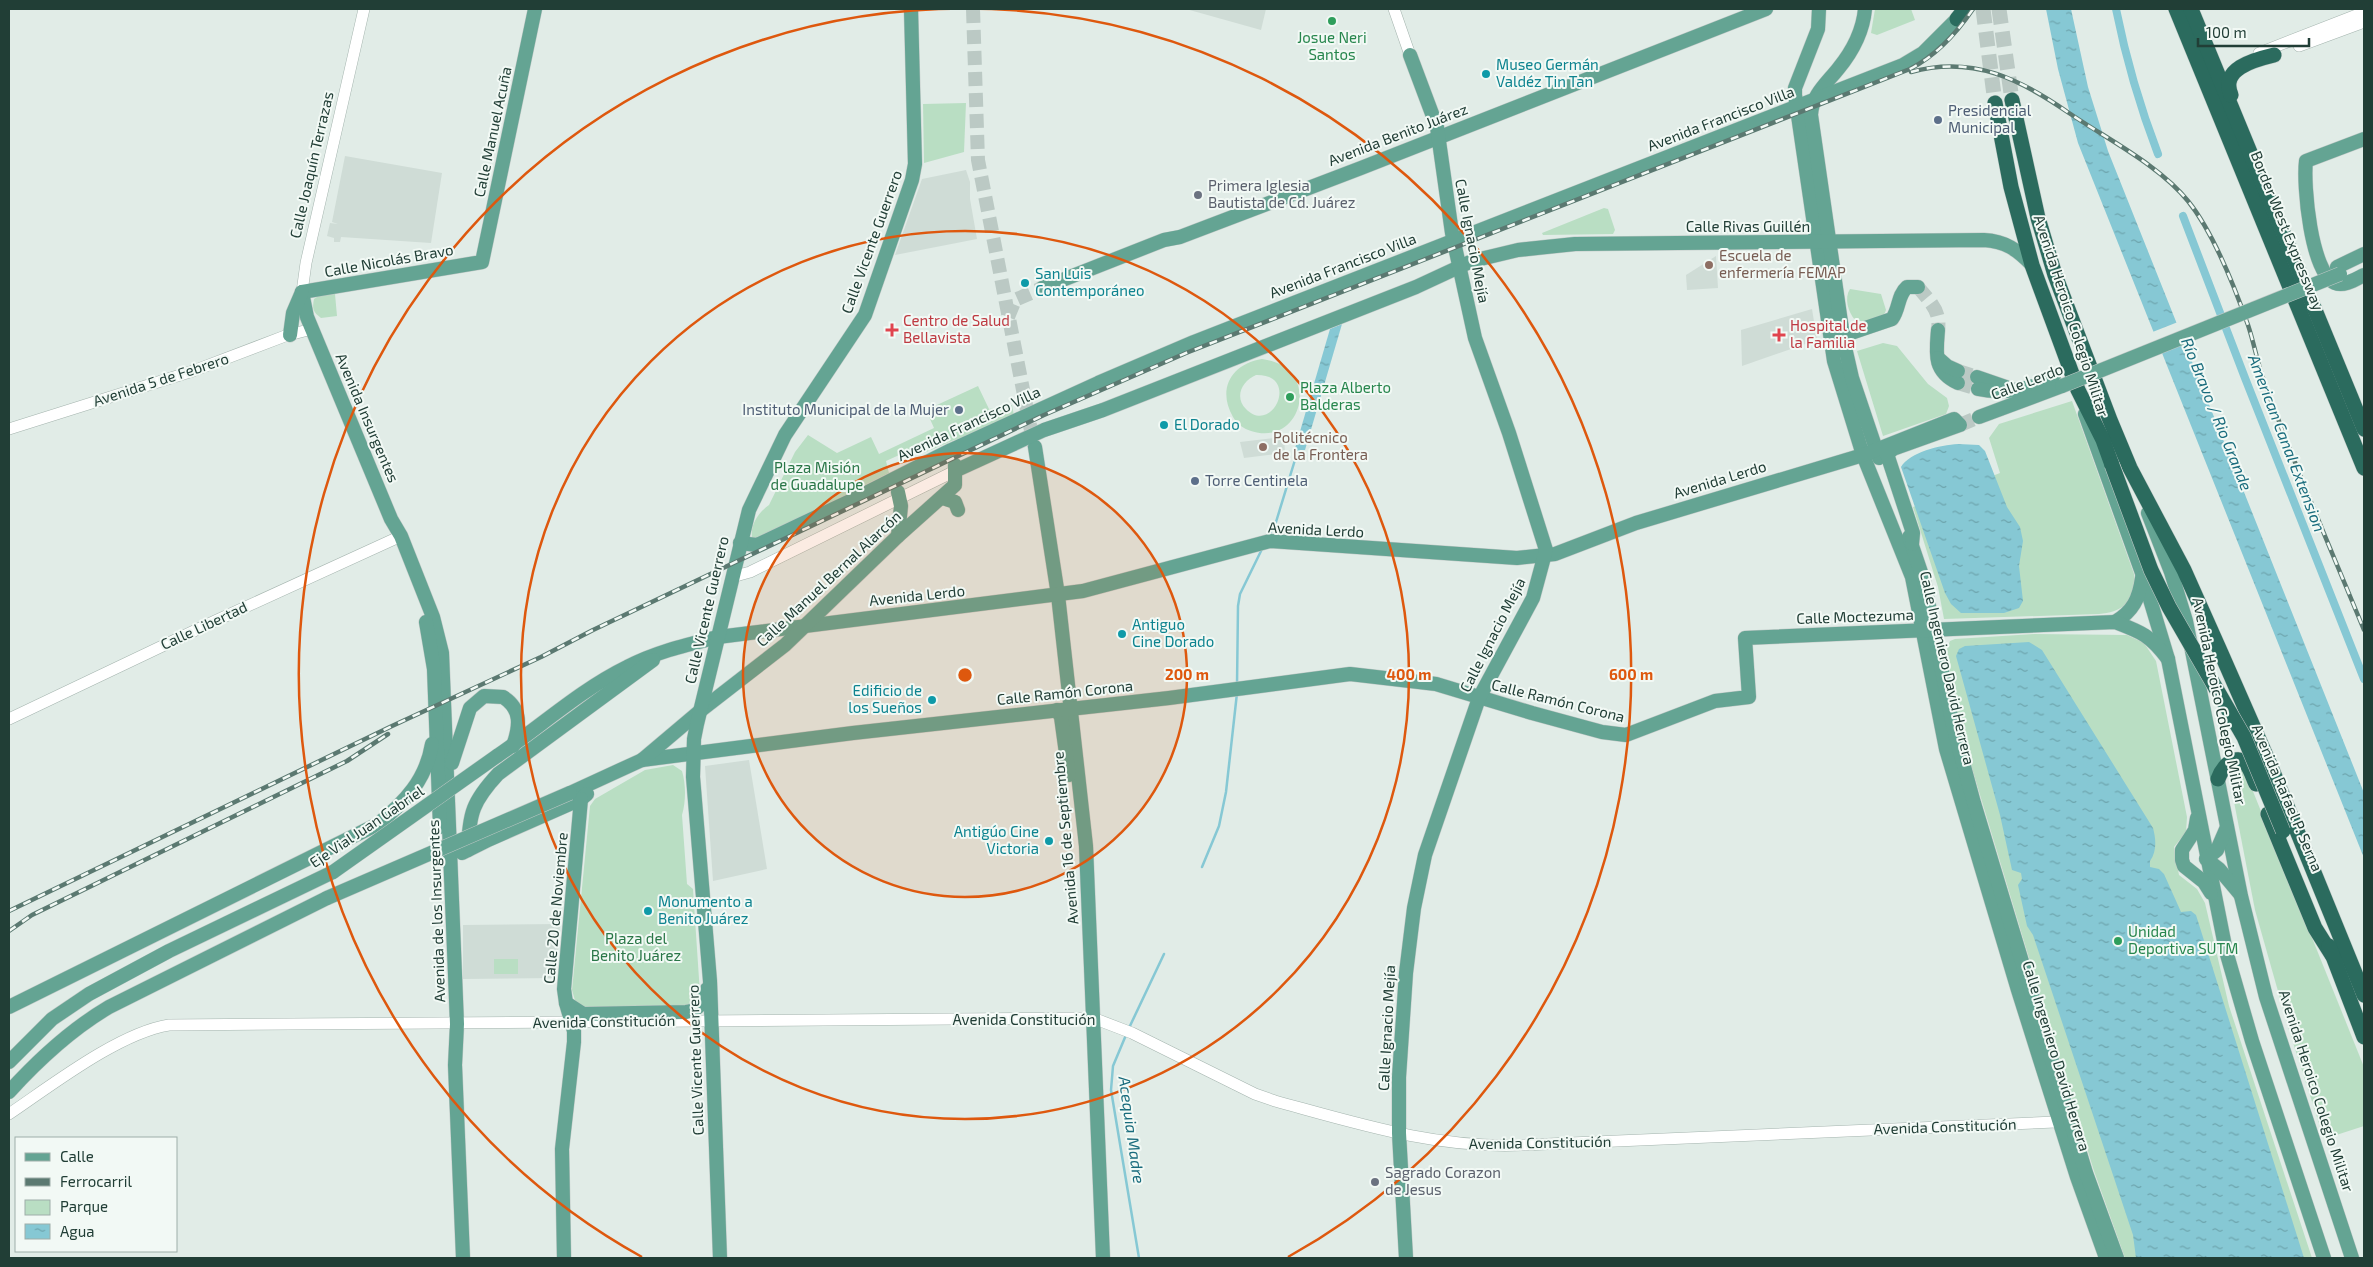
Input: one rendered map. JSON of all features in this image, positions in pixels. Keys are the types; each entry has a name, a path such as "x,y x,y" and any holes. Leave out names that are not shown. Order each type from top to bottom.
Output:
{"highway":[{"name":"Border West Expressway","path":"2176,9 2364,468"},
{"name":"Border West Expressway","path":"2191,9 2298,272"},
{"path":"2197,9 2219,62 2224,64 2240,60"},
{"path":"2274,56 2236,70 2228,82 2229,90 2287,231 2298,272 2364,428"},
{"name":"Avenida Heroico Colegio Militar","path":"2012,100 2038,218 2055,274 2130,468"},
{"name":"Avenida Heroico Colegio Militar","path":"1995,102 2011,188 2032,265 2078,390"},
{"name":"Avenida Rafael P. Serna","path":"2078,390 2103,440 2151,570 2168,606 2244,737 2284,831 2364,1037"},
{"name":"Avenida Rafael P. Serna","path":"2130,468 2162,526 2187,578 2271,767 2364,996"},
{"path":"2218,779 2224,767 2232,761 2242,761 2249,768 2314,928 2332,955"}],"main road":[{"name":"Calle Manuel Acuña","path":"482,262 534,9"},
{"name":"Calle Vicente Guerrero","path":"720,1258 710,981 693,778 693,754 700,711 749,510 785,435 865,316 908,194 915,164 910,9"},
{"name":"Avenida Benito Juárez","path":"1042,288 1164,240 1180,237 1387,158 1766,9"},
{"name":"Calle Ingeniero David Herrera","path":"1819,9 1818,29 1795,88 1796,114 1822,242 1836,338 1852,378 1869,452 1929,631 1960,756 2106,1258"},
{"path":"1814,100 1855,43 1862,26 1864,9"},
{"name":"Avenida Francisco Villa","path":"740,543 757,545 850,502 951,450 1098,383 1341,284 1453,240 1796,114 1814,100 1913,60 1927,50 1961,14"},
{"name":"Calle Ignacio Mejía","path":"1406,1258 1399,1133 1402,1017 1414,908 1425,855 1479,698 1532,598 1546,556 1532,501 1480,355 1453,240 1439,137 1410,55"},
{"name":"Calle Ingeniero David Herrera","path":"1814,100 1811,115 1822,242"},
{"path":"2364,139 2306,161 2304,177 2311,230 2322,268 2326,275 2335,283 2344,284 2364,275"},
{"name":"Calle Rivas Guillén","path":"1459,268 1472,261 1518,250 1575,244 1992,241 2016,250 2032,265"},
{"path":"2338,270 2364,254"},
{"name":"Calle Nicolás Bravo","path":"302,292 482,262"},
{"path":"1978,383 1992,392 2016,390 2060,382 2338,270 2364,264"},
{"path":"956,467 1044,430 1103,410 1459,268"},
{"path":"1836,338 1892,319 1898,309 1902,291 1907,287 1918,287"},
{"name":"Calle Joaquín Terrazas","path":"302,292 312,329"},
{"path":"290,335 292,313 302,292"},
{"name":"Avenida Insurgentes","path":"312,329 391,519 397,538"},
{"path":"1938,330 1938,358 1945,377 1958,377"},
{"name":"Calle Lerdo","path":"1979,417 2060,382"},
{"name":"Avenida Heroico Colegio Militar","path":"2078,390 2093,439 2142,573 2168,659 2214,898 2236,988 2324,1258"},
{"name":"Avenida Lerdo","path":"718,637 1083,591 1268,542 1499,557 1526,558 1546,556 1636,523 1869,452 1951,419 1956,420 1960,425 1893,449 1887,454 1913,533 1912,544"},
{"name":"Avenida 16 de Septiembre","path":"1035,447 1058,595 1064,709 1060,714 1077,847 1103,1258"},
{"name":"Calle Ingeniero David Herrera","path":"1869,452 1896,505 1912,544 1924,582 1929,631"},
{"name":"Calle Manuel Bernal Alarcón","path":"642,760 700,711 780,649 898,536 943,498 955,485 956,467"},
{"name":"Avenida Heroico Colegio Militar","path":"2130,468 2170,572 2186,621 2241,896 2266,997 2352,1258"},
{"path":"898,536 900,520 899,496"},
{"path":"943,498 955,502 958,510"},
{"path":"1892,524 1896,518 1896,505"},
{"name":"Avenida de los Insurgentes","path":"397,538 425,618 430,640 453,1024 463,1258"},
{"name":"Avenida de los Insurgentes","path":"397,538 440,638 450,828 453,1024"},
{"path":"2115,622 2125,616 2135,605 2140,593 2142,573"},
{"name":"Calle Moctezuma","path":"1749,697 1745,638 2115,622 2139,631 2155,641 2168,659"},
{"name":"Eje Vial Juan Gabriel","path":"9,1062 44,1025 72,1005 169,951 334,872 606,678 663,652 718,637"},
{"path":"468,850 469,820 485,788 498,774 663,652"},
{"name":"Calle Ramón Corona","path":"642,760 881,729 1356,674 1436,684 1479,698 1602,732 1626,736 1722,699 1749,697"},
{"path":"448,771 470,708 484,696 503,696 515,707 519,720 513,746"},
{"path":"9,1007 19,1000 378,824 408,798 418,784 426,768 436,728"},
{"path":"670,757 686,764 693,778"},
{"path":"451,861 468,850 576,796 604,778 642,760"},
{"path":"9,1092 45,1054 92,1016 327,898 576,796"},
{"name":"Calle 20 de Noviembre","path":"564,1258 562,1149 574,1042 572,1022 566,1003 565,968 576,796"},
{"path":"2198,815 2195,830 2182,850 2182,860 2184,866 2204,882 2214,898"},
{"path":"450,828 469,820"},
{"path":"2227,826 2217,850 2206,859 2220,869 2241,896"},
{"path":"160,932 169,951"},
{"path":"566,1003 583,1014 692,1012 704,1002 710,981"},
{"name":"Avenida 16 de Septiembre","path":"1088,1018 1095,1258"},
{"name":"Calle Ingeniero David Herrera","path":"2065,1119 2117,1258"}],"street":[{"name":"Calle Joaquín Terrazas","path":"302,292 308,253 364,9"},
{"name":"Calle Ignacio Mejía","path":"1394,9 1410,55"},
{"path":"2240,60 2364,15"},
{"path":"2274,56 2364,15"},
{"name":"Avenida 5 de Febrero","path":"9,428 193,371 290,335 312,329"},
{"path":"732,577 750,572 818,534 956,467"},
{"name":"Calle Libertad","path":"9,719 223,617 397,538"},
{"name":"Avenida Constitución","path":"9,1114 107,1050 155,1027 188,1024 453,1024 1088,1018 1132,1032 1255,1094 1399,1133 1441,1142 1497,1146 2065,1119"}],"shaded area":[{"path":"1186,9 1266,9 1261,30"},
{"path":"345,156 442,173 431,243 341,237 340,242 334,242 334,238 327,236 330,223 338,224 332,222"},
{"path":"966,170 970,182 970,199 977,239 895,255 922,179"},
{"name":"Escuela de enfermería FEMAP","path":"1716,256 1718,288 1687,290 1686,275"},
{"name":"Hospital de la Familia","path":"1812,309 1817,340 1742,366 1741,330"},
{"name":"Politécnico de la Frontera","path":"1284,437 1285,453 1244,458 1240,442"},
{"path":"749,760 767,869 713,881 705,766"},
{"path":"560,924 556,978 463,979 463,925"}],"green space":[{"path":"1875,9 1911,9 1915,20 1877,35 1871,33"},
{"path":"966,103 964,152 924,163 923,104"},
{"path":"1604,208 1608,209 1615,230 1613,234 1543,235 1542,233"},
{"path":"1850,289 1881,294 1886,310 1884,315 1865,322 1855,320 1850,313 1848,305 1847,297"},
{"path":"335,294 337,316 321,318 314,310 314,299 320,295"},
{"path":"1883,343 1897,346 1928,384 1947,398 1949,406 1946,414 1883,436 1857,351"},
{"name":"Plaza Alberto Balderas","path":"1262,359 1281,365 1294,376 1299,390 1299,404 1293,418 1283,428 1269,433 1251,431 1237,422 1228,407 1226,397 1230,379 1242,366","holes":["1256,375 1270,377 1277,384 1279,392 1278,402 1265,415 1256,415 1242,404 1241,390 1247,381"]},
{"name":"Plaza Misión de Guadalupe","path":"978,386 989,409 1012,405 1014,416 970,437 954,440 924,453 919,446 886,461 889,473 861,487 849,497 755,540 752,537 752,528 756,519 769,505 795,452 808,435 837,453 871,437 879,454 934,428 926,410"},
{"path":"2072,401 2134,574 2134,591 2131,598 2122,607 2108,613 1944,619 1938,587 1913,507 2000,473 1989,438 1999,424"},
{"name":"Unidad Deportiva SUTM","path":"2034,634 2127,635 2144,643 2156,661 2187,817 2186,832 2174,847 2179,875 2197,889 2205,903 2229,1006 2312,1258 2125,1258 2094,1171 1962,735 1946,652 1950,641 1955,639"},
{"name":"Plaza del Benito Juárez","path":"673,765 682,771 685,787 682,815 687,884 693,889 700,994 694,1006 587,1010 576,1004 572,990 590,806 595,799 645,770"},
{"path":"2236,768 2241,769 2246,774 2364,1067 2364,1126 2324,1139 2289,1030 2255,910 2229,776 2230,771"},
{"path":"494,959 518,959 518,974 494,974"}],"water":[{"path":"2046,9 2071,9 2088,87 2108,151 2364,793 2364,858 2078,143 2058,69"},
{"path":"1342,324 1305,450 1294,452 1330,329"},
{"path":"1958,444 1979,445 1985,451 2007,507 2020,527 2023,541 2019,566 2023,601 2019,608 2004,613 1961,613 1951,604 1945,593 1901,467 1918,453"},
{"name":"Unidad Deportiva SUTM","path":"2029,642 2042,650 2153,828 2155,845 2150,867 2159,869 2164,874 2181,912 2191,911 2196,915 2304,1258 2136,1258 2133,1235 2033,935 2027,926 2018,885 2022,879 2021,873 2012,870 2000,815 1956,656 1959,649 1965,646"}],"pier":[{"path":"2178,322 2186,342 2158,353 2150,333"}],"waterway":[{"path":"2116,9 2134,83 2158,154"},
{"name":"American Canal Extension","path":"2183,216 2364,679"},
{"path":"1268,537 1276,522 1298,450"},
{"path":"1237,685 1238,606 1240,594 1262,549"},
{"path":"1202,867 1219,826 1226,792 1237,693"},
{"name":"Acequia Madre","path":"1129,1028 1164,954"},
{"name":"Acequia Madre","path":"1126,1035 1113,1066 1111,1090 1139,1258"}],"tunnel":[{"path":"973,9 978,160 1034,446"},
{"path":"1983,9 1995,103"},
{"path":"1999,9 2012,100"},
{"path":"1918,287 1936,311 1938,330"},
{"path":"1008,317 1015,300 1042,288"},
{"path":"1958,371 1977,377"},
{"path":"1958,383 1978,389"},
{"path":"1960,425 1979,417"}],"railway":[{"path":"9,911 1044,415 1186,353 1910,69 1929,57 1945,43 1973,9"},
{"path":"1911,72 1934,67 1955,66 1995,73 2014,81 2051,101 2148,164 2188,201 2215,244 2230,278 2248,325 2261,372 2275,410 2364,630"},
{"path":"9,931 32,915 347,761 388,734"}],"place":[{"name":"Josue Neri Santos","path":"1332,21"},
{"name":"Museo Germán Valdéz Tin Tan","path":"1486,74"},
{"name":"Presidencial Municipal","path":"1938,120"},
{"name":"Primera Iglesia Bautista de Cd. Juárez","path":"1198,195"},
{"name":"Escuela de enfermería FEMAP","path":"1709,265"},
{"name":"San Luis Contemporáneo","path":"1025,283"},
{"name":"Centro de Salud Bellavista","path":"892,330"},
{"name":"Hospital de la Familia","path":"1779,335"},
{"name":"Plaza Alberto Balderas","path":"1290,397"},
{"name":"Instituto Municipal de la Mujer","path":"959,410"},
{"name":"El Dorado","path":"1164,425"},
{"name":"Politécnico de la Frontera","path":"1263,447"},
{"name":"Torre Centinela","path":"1195,481"},
{"name":"Antiguo Cine Dorado","path":"1122,634"},
{"name":"Edificio de los Sueños","path":"932,700"},
{"name":"Antigúo Cine Victoria","path":"1049,841"},
{"name":"Monumento a Benito Juárez","path":"648,911"},
{"name":"Unidad Deportiva SUTM","path":"2118,941"},
{"name":"Sagrado Corazon de Jesus","path":"1375,1182"}],"water label":[{"name":"Río Bravo / Rio Grande","path":"2217,414"}]}
